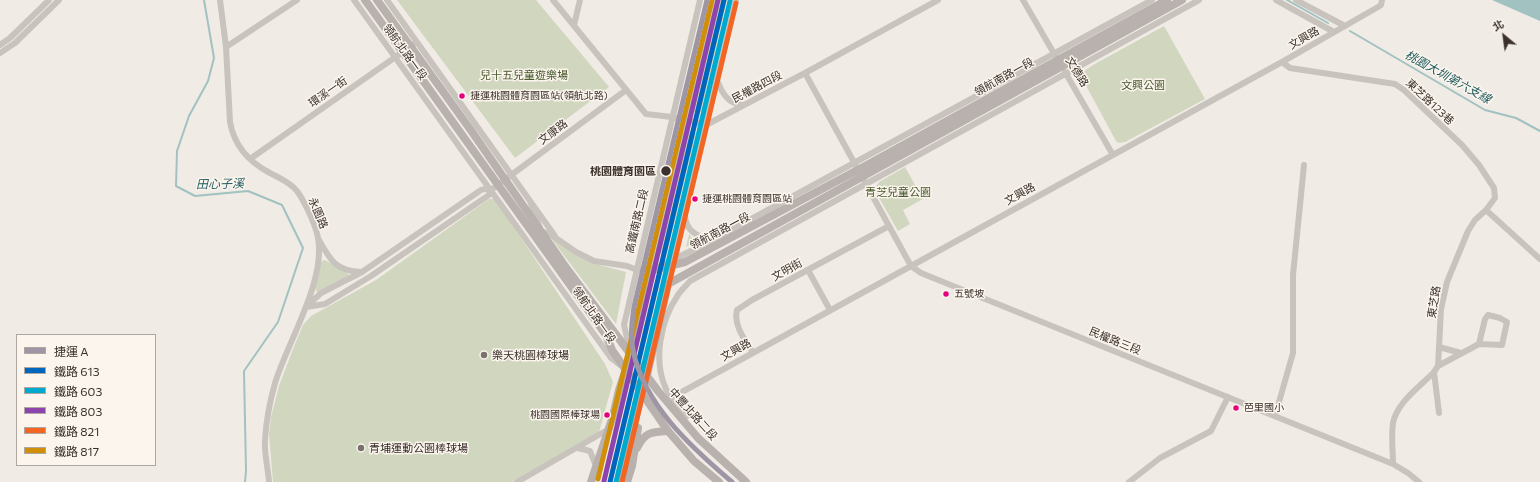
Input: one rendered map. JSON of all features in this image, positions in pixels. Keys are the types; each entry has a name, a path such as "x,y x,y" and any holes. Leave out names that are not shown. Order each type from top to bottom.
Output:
{"main road":[{"name":"領航北路一段","path":"365,0 403,52 495,188 606,336 612,350 626,369"},
{"name":"領航北路一段","path":"377,0 414,44 509,178 541,231 630,354"},
{"name":"領航南路一段","path":"1060,64 1167,0"},
{"name":"領航南路一段","path":"652,270 673,262 685,262 860,173 1060,64 1182,0"},
{"name":"領航南路一段","path":"668,284 860,173"},
{"name":"高鐵南路二段","path":"609,429 652,270"},
{"path":"625,481 632,434 641,392 647,375 668,284"},
{"name":"中豐北路二段","path":"630,354 679,417 698,438 746,482"},
{"path":"626,369 668,431 694,460 719,482"},
{"path":"632,466 640,416 641,392"},
{"path":"591,482 609,429"},
{"path":"596,482 609,429"},
{"path":"625,481 642,438 652,432 668,431"}],"street":[{"path":"0,53 15,43 45,9 49,0"},
{"path":"0,45 45,9 59,0"},
{"name":"永園路","path":"220,0 226,46 232,134 240,147 258,167 286,181 297,191 313,222 318,238 319,262 306,307 285,355 275,383 269,411 265,440 269,482"},
{"path":"226,46 297,0"},
{"name":"領航北路一段","path":"354,0 495,188"},
{"name":"領航北路一段","path":"387,0 414,44"},
{"path":"553,0 646,114 672,117 687,122 706,125"},
{"path":"574,25 580,0"},
{"name":"高鐵南路二段","path":"630,354 624,325 700,0"},
{"name":"高鐵南路二段","path":"652,270 715,0"},
{"path":"668,284 736,0"},
{"name":"民權路四段","path":"706,125 938,0"},
{"name":"文德路","path":"1023,0 1113,155"},
{"name":"領航南路一段","path":"1060,64 1152,0"},
{"name":"領航南路一段","path":"673,262 713,240 860,173 1060,64 1199,0"},
{"path":"1276,0 1334,32"},
{"path":"1296,0 1345,26"},
{"name":"文興路","path":"671,398 1282,62 1378,7 1382,0"},
{"name":"環溪一街","path":"250,159 414,44"},
{"name":"東芝路123巷","path":"1282,62 1290,68 1395,84 1404,90 1462,145 1487,177 1494,188 1494,198 1486,210"},
{"path":"805,73 911,266"},
{"path":"717,80 725,97 730,102 744,105"},
{"name":"文康路","path":"306,307 325,304 372,276 486,198 495,188 626,90"},
{"path":"1275,416 1293,353 1292,275 1304,165"},
{"name":"領航南路一段","path":"725,262 860,173"},
{"name":"領航北路一段","path":"509,178 530,201 556,237"},
{"name":"文康路","path":"306,307 321,293 362,272 481,190 495,188"},
{"path":"530,201 541,231 556,237 576,252 594,261 627,266 636,270 652,270"},
{"path":"1486,210 1540,259"},
{"name":"東芝路","path":"1438,366 1441,309 1447,282 1468,231 1475,220 1486,210"},
{"path":"685,213 689,229 694,234 713,240"},
{"name":"文明街","path":"753,353 735,318 737,310 889,226"},
{"path":"318,238 329,259 339,267 350,271 362,272 372,276"},
{"path":"694,270 725,262"},
{"path":"686,417 671,398 660,373 658,355 662,333 670,309 678,295 690,281 725,262"},
{"name":"民權路三段","path":"911,266 921,273 1393,464 1408,472 1419,482"},
{"path":"808,270 830,310"},
{"path":"1393,464 1392,439 1394,422 1403,403 1434,372 1438,366 1479,344 1502,345 1507,322 1500,318 1488,315 1485,319 1479,344"},
{"path":"1439,347 1461,353"},
{"path":"1434,372 1439,413"},
{"path":"1129,482 1160,458 1211,430 1228,397"},
{"path":"517,482 609,429"},
{"path":"578,448 590,451 596,466"}],"green space":[{"name":"兒十五兒童遊樂場","path":"397,0 536,0 609,87 515,158"},
{"path":"720,0 727,0 701,112 693,112"},
{"name":"文興公園","path":"1164,26 1205,99 1125,142 1119,143 1116,141 1083,80 1083,72"},
{"path":"689,131 696,133 667,253 659,253"},
{"name":"青芝兒童公園","path":"905,167 923,199 903,210 910,224 898,231 877,194 876,187 879,182"},
{"path":"489,199 495,199 605,364 613,382 599,432 512,482 273,482 269,434 271,417 279,386 303,325 311,316 376,280"},
{"path":"689,234 692,238 698,241 686,247"},
{"path":"550,237 596,264 626,272 616,324"},
{"path":"325,260 349,274 348,278 320,293 316,291 316,280 322,261"},
{"path":"659,286 641,360 637,356 652,292"}],"water":[{"path":"1492,0 1540,0 1540,21"}],"waterway":[{"name":"田心子溪","path":"204,0 214,58 208,81 189,116 177,151 176,186 195,196 248,191 282,205 303,248 278,322 244,371 245,482"},
{"path":"1287,0 1328,23"},
{"name":"桃園大圳第六支線","path":"1350,31 1485,110 1516,118 1540,131"}],"metro line":[{"name":"A","path":"707,0 634,307 632,339 633,350 639,370 647,389 658,407 671,424 732,482"}],"rail line":[{"name":"817","path":"598,479 712,0"},
{"name":"803","path":"604,481 718,0"},
{"name":"613","path":"610,482 724,0"},
{"name":"603","path":"616,482 730,1"},
{"name":"821","path":"622,482 736,3"}],"place":[{"name":"捷運桃園體育園區站(領航北路)","path":"462,96"},
{"name":"桃園體育園區","path":"666,171"},
{"name":"捷運桃園體育園區站","path":"695,199"},
{"name":"五號坡","path":"946,294"},
{"name":"樂天桃園棒球場","path":"484,355"},
{"name":"芭里國小","path":"1236,408"},
{"name":"桃園國際棒球場","path":"607,415"},
{"name":"青埔運動公園棒球場","path":"361,448"}]}
